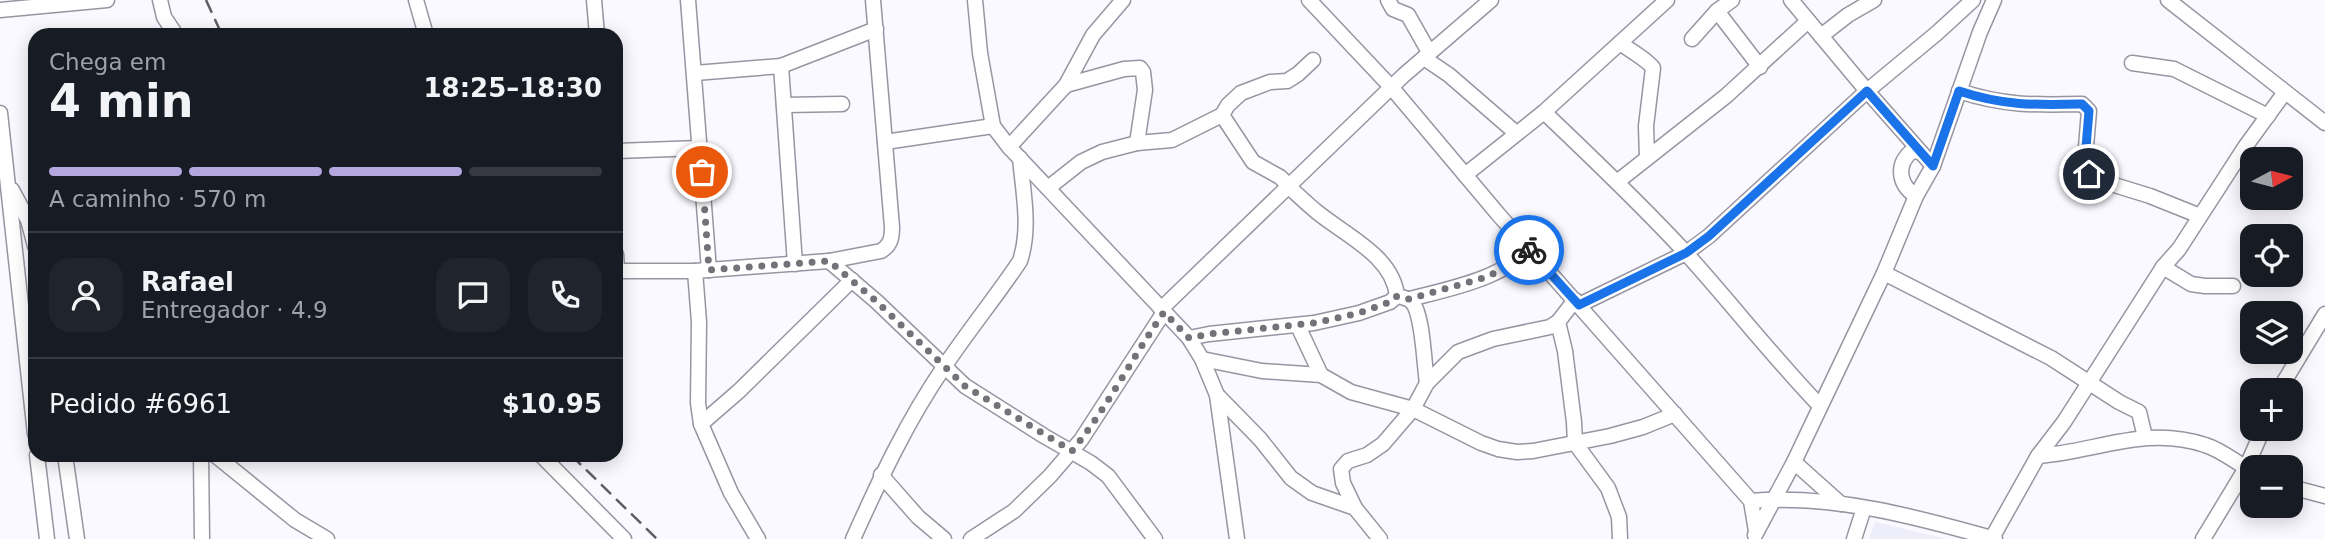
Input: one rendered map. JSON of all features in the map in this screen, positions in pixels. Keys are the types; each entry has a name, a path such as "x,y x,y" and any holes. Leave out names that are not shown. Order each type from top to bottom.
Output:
{"street":[{"path":"0,10 107,0"},
{"path":"160,0 165,28"},
{"path":"416,0 424,28"},
{"path":"594,0 596,28"},
{"path":"688,0 700,148 702,270 698,403 701,424 731,494 758,539"},
{"path":"623,271 702,270 829,261 881,251 890,244 892,226 873,0"},
{"path":"975,0 993,127 1189,338 1202,359 1217,395 1237,539"},
{"path":"1009,147 1066,85 1093,35 1123,0"},
{"path":"1309,0 1392,88 1529,249 1751,501 1754,535"},
{"path":"1388,0 1393,9 1408,15 1427,55 1516,133"},
{"path":"971,539 1014,511 1051,477 1111,397 1163,311 1392,88 1491,0"},
{"path":"1465,175 1544,112 1667,0"},
{"path":"1692,39 1732,0"},
{"path":"1791,0 1933,166"},
{"path":"1821,36 1848,15 1874,0"},
{"path":"1380,539 1356,508 1343,483 1341,469 1348,461 1367,455 1383,444 1413,409 1427,383 1458,352 1493,339 1538,331 1558,322 1577,303 1686,253 1709,236 1867,91 1973,0"},
{"path":"1754,535 1794,462 1884,273 1916,196 1933,166 1980,32 1994,0"},
{"path":"2168,0 2325,123"},
{"path":"1717,12 1760,67"},
{"path":"164,17 171,28"},
{"path":"1617,181 1760,67 1808,21"},
{"path":"695,73 782,66 876,29"},
{"path":"1620,43 1653,68 1646,126 1647,158"},
{"path":"1048,188 1081,162 1102,152 1172,140 1223,115 1235,96 1270,82 1287,81 1313,60"},
{"path":"2132,63 2174,69 2268,116"},
{"path":"782,66 795,264"},
{"path":"1066,85 1124,69 1140,68 1145,90 1137,144"},
{"path":"1959,91 1983,99 2032,106 2082,104 2089,111 2085,159 2089,174 2095,179 2150,196 2200,216"},
{"path":"1751,501 1775,499 1841,504 1927,521 1994,539 2038,456 2064,422 2163,267 2179,249 2245,147 2285,92"},
{"path":"784,106 842,104"},
{"path":"1544,112 1617,181 1686,253 1786,371 1820,406"},
{"path":"0,113 28,369"},
{"path":"1223,115 1253,162 1279,177 1317,212 1362,245 1388,270 1403,298 1417,310 1427,383"},
{"path":"885,142 993,127"},
{"path":"623,151 700,148"},
{"path":"1916,196 1908,191 1901,181 1901,166 1912,151 1920,152"},
{"path":"853,539 881,475 907,427 944,366 1020,261 1026,245 1026,228 1020,158"},
{"path":"8,182 28,220"},
{"path":"19,204 28,203"},
{"path":"1189,338 1298,326 1359,313 1403,298 1480,279 1505,269 1529,249"},
{"path":"829,261 965,386 1108,476 1155,539"},
{"path":"2163,267 2191,284 2233,286"},
{"path":"1884,273 2052,358 2139,412 2145,437"},
{"path":"701,424 739,391 852,280"},
{"path":"2286,378 2325,314"},
{"path":"1558,322 1565,351 1575,443 1608,488 1619,517 1620,539"},
{"path":"1298,326 1321,375"},
{"path":"1202,359 1262,371 1321,375 1351,392 1413,409 1498,449 1517,452 1631,431 1675,414"},
{"path":"1217,395 1291,478 1312,493 1356,508"},
{"path":"2038,456 2066,454 2082,448 2166,436 2207,446 2240,465"},
{"path":"38,462 47,539"},
{"path":"66,462 77,539"},
{"path":"201,462 202,539"},
{"path":"224,462 295,520 327,539"},
{"path":"548,462 624,539"},
{"path":"1794,462 1841,504"},
{"path":"881,475 918,517 944,539"},
{"path":"2203,539 2240,484"},
{"path":"2303,490 2325,495"},
{"path":"1854,539 1864,508"}],"shaded area":[{"path":"1875,522 1947,539 1869,539"}],"railway":[{"path":"206,0 219,28"},
{"path":"578,462 657,539"}],"way so far":[{"path":"702,172 709,270 829,261 876,301 965,386 1072,451 1111,397 1164,312 1189,338 1223,332 1298,326 1359,313 1395,300 1397,296 1409,299 1480,279 1505,269 1529,250"}],"route":[{"path":"1529,250 1579,305 1686,253 1709,236 1867,91 1933,166 1959,91 1983,99 2032,106 2082,104 2089,111 2085,159 2089,174"}]}
